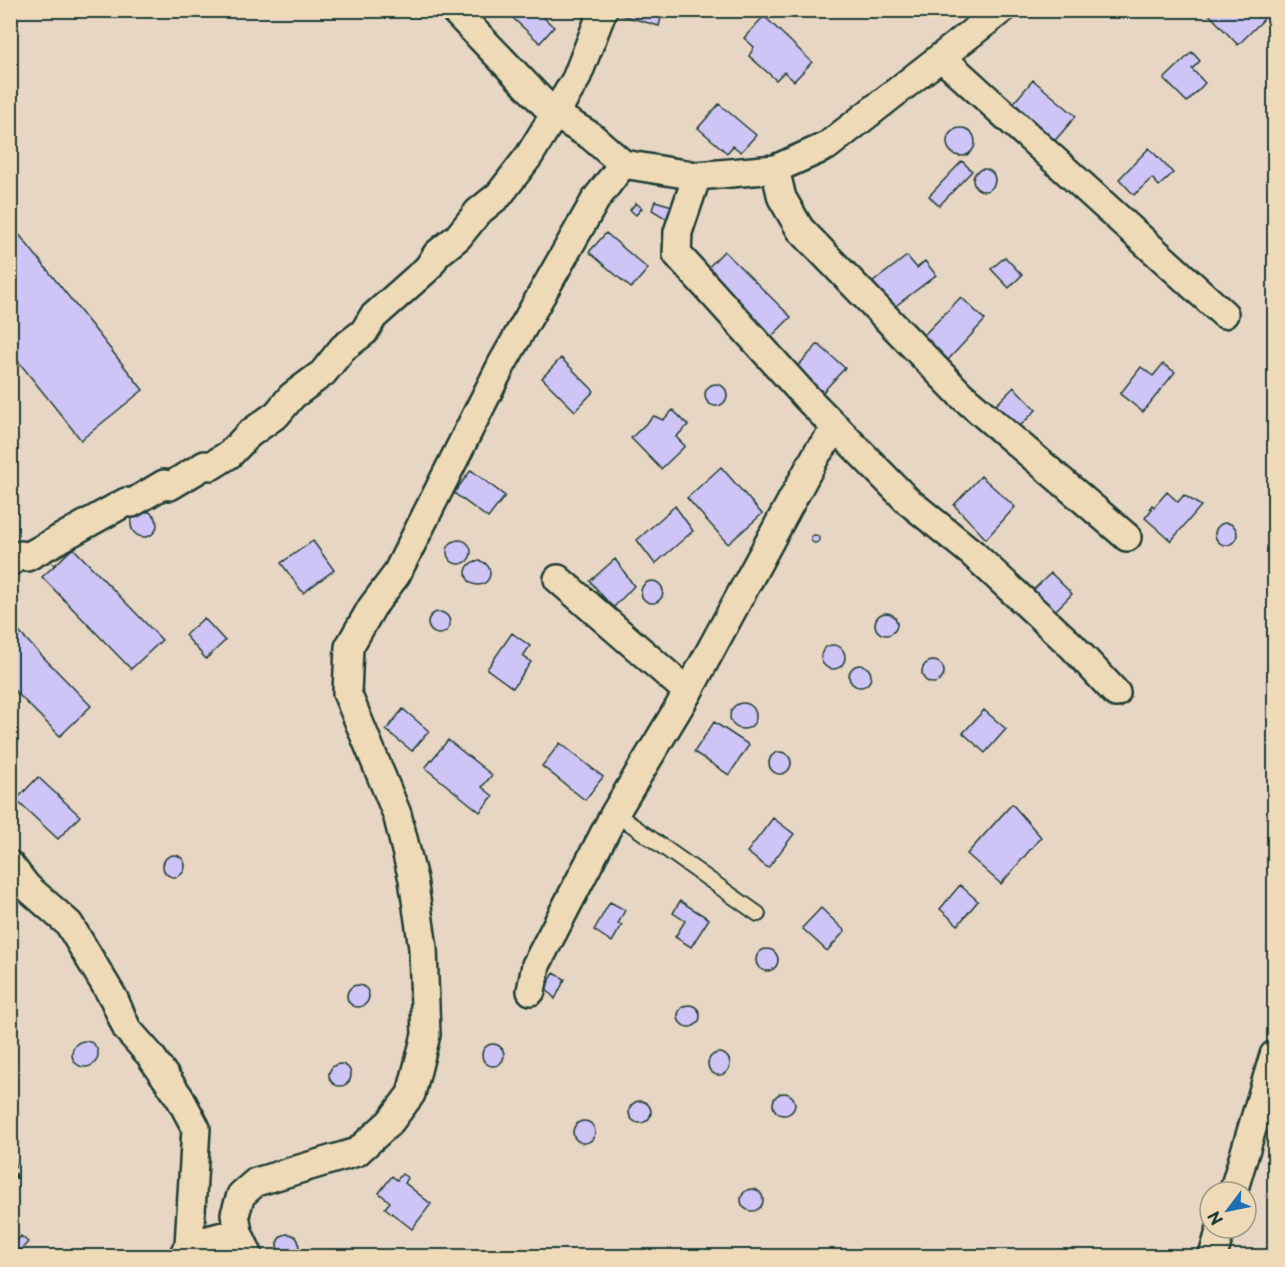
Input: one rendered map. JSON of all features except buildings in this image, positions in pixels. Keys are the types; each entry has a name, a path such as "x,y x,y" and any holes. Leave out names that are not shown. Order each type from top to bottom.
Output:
{"street":[{"path":"453,10 553,113 591,136 623,164 697,176 775,169 827,146 1001,10"},
{"path":"10,562 21,555 27,556 126,502 132,503 164,484 170,486 206,465 211,466 230,454 249,434 276,414 292,396 323,373 343,348 364,332 374,317 394,301 407,284 428,268 437,254 458,237 478,212 499,195 529,156 553,113 576,79 603,10"},
{"path":"941,57 1224,314"},
{"path":"249,1257 237,1232 235,1214 241,1195 256,1182 357,1152 390,1122 411,1094 426,1035 423,948 413,879 397,814 347,693 349,647 372,607 396,574 502,364 596,199 623,164"},
{"path":"775,169 782,198 800,229 961,395 1127,537"},
{"path":"697,176 678,232 677,254 837,428 908,501 972,553 1072,646 1116,693"},
{"path":"531,991 536,965 615,813 688,692 818,452 837,428"},
{"path":"558,579 688,692"},
{"path":"10,865 27,887 69,924 114,999 127,1029 150,1054 180,1098 196,1128 186,1251 237,1232"},
{"path":"1237,1180 1275,1055"},
{"path":"1213,1257 1218,1240"}],"lane":[{"path":"615,813 758,914"}],"path":[{"path":"10,1142 16,1179"}]}
